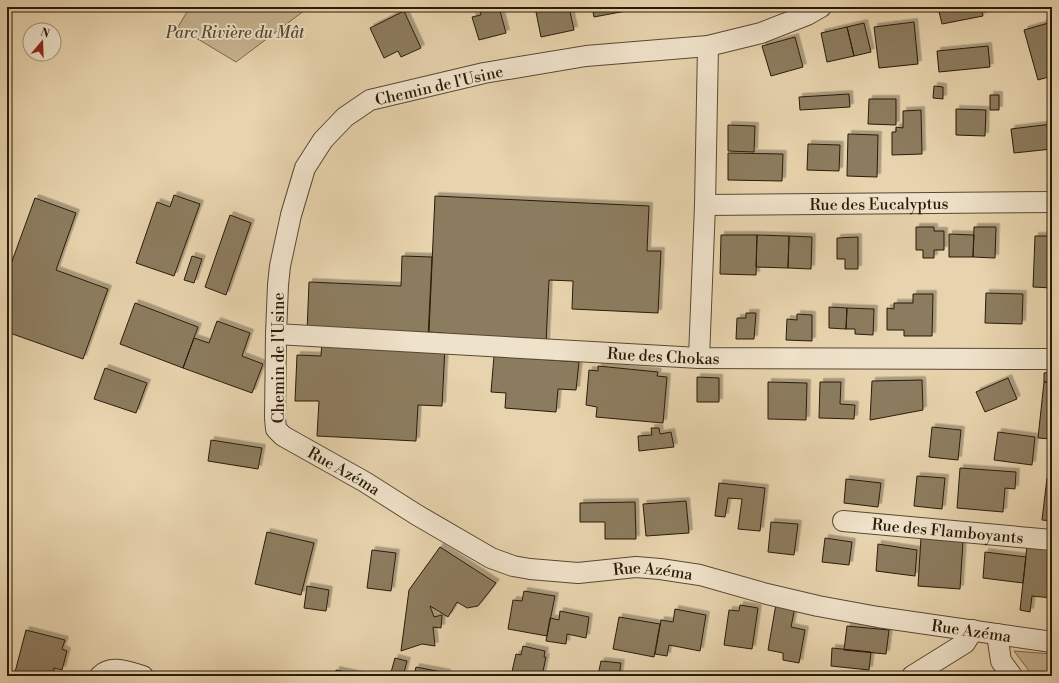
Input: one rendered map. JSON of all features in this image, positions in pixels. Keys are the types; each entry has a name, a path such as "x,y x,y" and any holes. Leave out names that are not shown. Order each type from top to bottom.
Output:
{"street":[{"name":"Chemin de l'Usine","path":"283,436 276,429 275,418 276,334 280,266 291,215 305,168 323,140 345,117 370,100 484,73 586,56 708,46 761,34 807,15 821,7"},
{"path":"699,358 705,205 708,46"},
{"name":"Rue des Eucalyptus","path":"705,205 1052,202"},
{"name":"Rue des Chokas","path":"276,334 699,358 1052,359"},
{"name":"Rue Azéma","path":"283,436 365,482 417,515 491,558 513,566 578,574 636,567 660,569 700,576 818,606 878,617 1052,642"},
{"name":"Rue des Flamboyants","path":"843,521 1052,540"},
{"path":"913,676 965,643 973,630"},
{"path":"997,634 1001,661 1012,676"},
{"path":"100,676 109,670 117,669 143,676"}],"green space":[{"name":"Parc Rivière du Mât","path":"190,7 309,7 236,62 178,27"},
{"path":"1014,651 1052,654 1052,676 1033,676"}],"building":[{"path":"479,7 499,7 506,33 479,40 472,17 481,15"},
{"path":"535,7 569,7 574,30 541,37"},
{"path":"592,7 625,7 626,11 594,17"},
{"path":"625,7 646,7 626,11"},
{"path":"938,7 981,7 983,16 942,24"},
{"path":"404,11 421,48 401,57 398,51 384,58 370,28"},
{"path":"914,22 918,64 879,68 874,27"},
{"path":"1052,22 1052,76 1038,80 1024,30"},
{"path":"864,23 871,52 854,56 847,27"},
{"path":"847,27 854,56 827,62 821,33"},
{"path":"795,37 803,67 771,76 762,46"},
{"path":"988,46 990,67 939,72 937,51"},
{"path":"934,86 943,87 943,99 933,98"},
{"path":"849,94 850,107 800,110 799,97"},
{"path":"990,95 999,95 999,110 990,110"},
{"path":"869,99 896,99 896,125 868,124"},
{"path":"956,109 986,110 985,136 956,135"},
{"path":"921,110 922,154 892,155 892,132 896,132 896,127 903,128 903,111"},
{"path":"1052,124 1052,149 1014,153 1011,129"},
{"path":"728,125 755,126 754,152 728,151"},
{"path":"848,134 878,135 877,177 847,176"},
{"path":"808,144 840,145 839,171 807,170"},
{"path":"728,153 783,154 782,181 728,180"},
{"path":"174,195 200,204 174,276 136,263 157,202 170,207"},
{"path":"435,196 649,206 647,251 661,251 658,313 572,309 573,281 549,280 546,343 453,339 453,334 429,332"},
{"path":"35,198 76,213 56,270 108,289 83,359 7,332 7,262 11,264"},
{"path":"230,215 251,223 226,295 205,287"},
{"path":"916,227 934,227 934,231 944,231 944,250 934,250 934,258 923,258 923,250 916,250"},
{"path":"974,227 996,227 995,258 973,257"},
{"path":"949,234 974,235 973,257 949,257"},
{"path":"721,235 757,235 756,275 720,274"},
{"path":"757,235 789,236 788,268 756,267"},
{"path":"789,236 812,237 811,269 788,268"},
{"path":"1035,236 1052,236 1052,288 1033,287"},
{"path":"858,237 858,269 845,269 845,259 837,259 837,238"},
{"path":"192,256 202,259 194,283 184,280"},
{"path":"402,256 432,257 428,337 307,331 309,282 401,286"},
{"path":"986,293 1023,294 1022,324 985,323"},
{"path":"913,294 933,294 932,336 904,336 904,330 887,330 887,308 894,309 894,303 913,303"},
{"path":"135,303 198,327 183,368 120,344"},
{"path":"829,307 847,308 846,329 829,328"},
{"path":"847,308 874,309 873,335 855,334 855,329 846,329"},
{"path":"746,313 756,313 754,339 736,339 737,318 746,318"},
{"path":"797,314 812,315 812,341 786,340 787,319 797,320"},
{"path":"217,321 250,333 242,356 263,364 252,393 183,368 194,338 209,343"},
{"path":"322,341 445,347 442,406 418,405 416,441 317,436 319,401 295,401 297,355 321,356"},
{"path":"494,356 579,362 576,390 558,389 556,412 505,408 506,393 491,392"},
{"path":"598,366 658,372 657,376 667,377 663,423 596,417 597,407 586,405 589,370 598,371"},
{"path":"105,368 147,383 136,413 94,399"},
{"path":"1052,372 1052,382 1044,382 1044,373"},
{"path":"697,377 719,378 719,402 697,402"},
{"path":"1008,378 1017,399 985,412 976,392"},
{"path":"922,380 923,410 870,420 872,381"},
{"path":"768,382 807,383 806,420 768,419"},
{"path":"820,382 841,382 840,404 855,405 854,419 819,418"},
{"path":"1044,382 1052,382 1052,439 1038,438"},
{"path":"932,427 961,430 958,460 929,457"},
{"path":"651,428 659,428 660,434 671,432 674,447 639,451 638,436 652,435"},
{"path":"998,432 1035,437 1032,465 994,460"},
{"path":"211,440 262,448 258,469 208,461"},
{"path":"960,468 1016,472 1015,489 1005,488 1003,512 957,508"},
{"path":"917,476 945,478 942,509 914,506"},
{"path":"1047,478 1052,478 1052,521 1042,520"},
{"path":"846,479 881,483 878,507 844,503"},
{"path":"719,483 765,488 760,531 738,529 742,499 728,498 725,517 715,516"},
{"path":"686,501 689,533 646,536 643,504"},
{"path":"635,502 636,539 605,539 605,522 580,522 580,503"},
{"path":"771,522 798,524 794,555 768,552"},
{"path":"267,532 314,543 301,595 255,584"},
{"path":"825,538 852,542 849,565 822,562"},
{"path":"921,538 963,541 960,589 918,586"},
{"path":"878,544 917,550 915,576 876,571"},
{"path":"1027,546 1052,549 1052,598 1032,596 1030,612 1020,610"},
{"path":"440,547 496,583 478,606 467,608 457,602 448,617 430,606 434,617 442,615 441,628 433,627 435,646 422,644 401,651 409,590"},
{"path":"372,550 396,553 391,591 367,588"},
{"path":"985,552 1026,557 1023,583 983,578"},
{"path":"307,586 329,590 326,611 304,608"},
{"path":"524,591 555,596 547,636 508,629 513,600 522,601"},
{"path":"776,604 795,607 791,627 805,630 799,663 783,660 783,653 768,650"},
{"path":"740,605 758,608 752,649 724,645 729,610 739,611"},
{"path":"675,609 706,615 700,651 669,645 667,656 655,654 661,620 673,622"},
{"path":"560,611 589,617 586,638 567,634 566,644 546,641 550,618 559,620"},
{"path":"619,617 660,624 654,657 613,649"},
{"path":"847,626 889,630 886,654 844,650"},
{"path":"26,630 65,640 62,649 67,651 62,670 54,668 52,676 14,676"},
{"path":"523,646 545,651 544,657 546,657 542,676 511,676 516,654 521,655"},
{"path":"832,648 871,652 869,670 831,666"},
{"path":"395,658 407,661 403,676 390,676"},
{"path":"601,661 621,663 619,676 598,675"},
{"path":"416,667 447,673 446,676 414,676"},
{"path":"336,670 364,676 335,676"}]}
